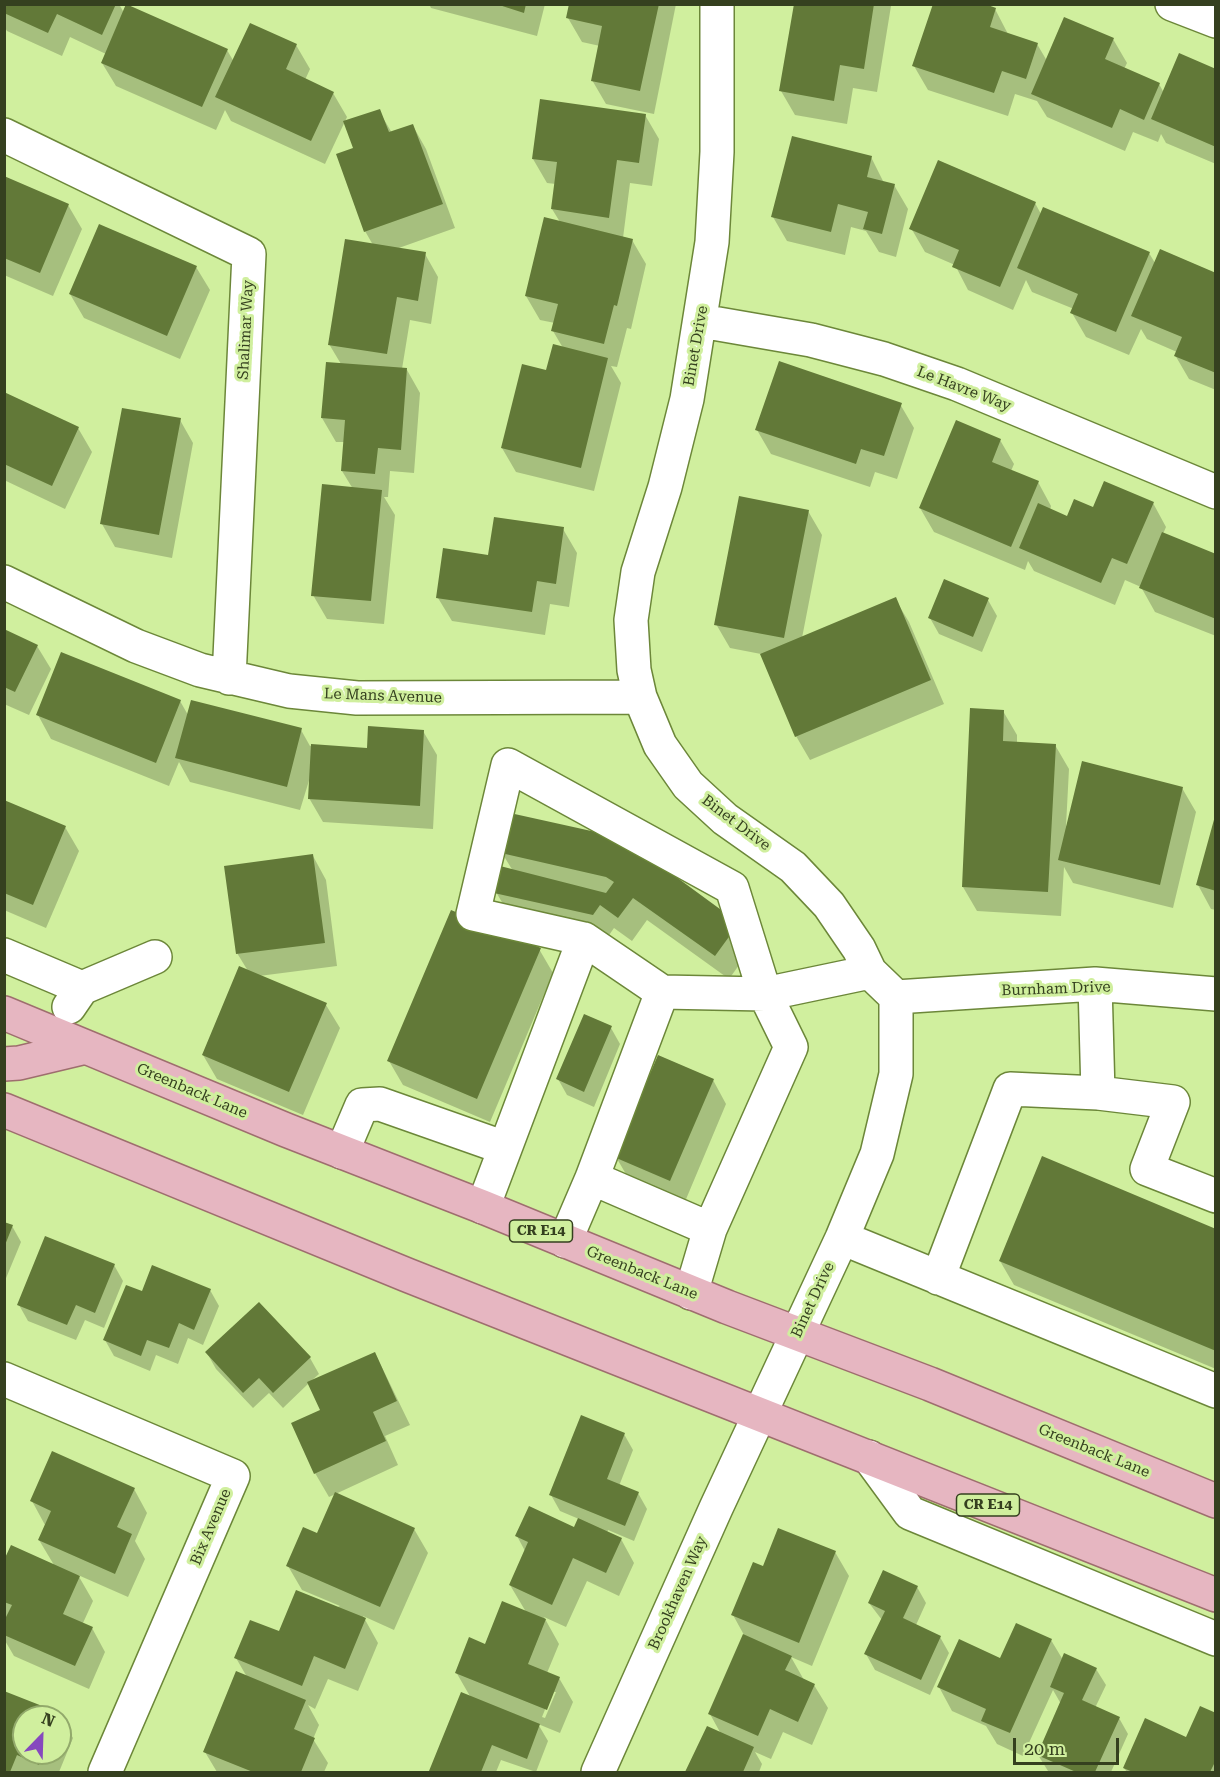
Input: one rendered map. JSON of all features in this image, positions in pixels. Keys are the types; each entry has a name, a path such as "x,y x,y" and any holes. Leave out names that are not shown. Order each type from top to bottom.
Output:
{"main road":[{"name":"Greenback Lane","path":"4,1012 691,1293 930,1384 1215,1501"},
{"path":"4,1064 19,1063 86,1047"},
{"name":"CR E14","path":"4,1110 760,1416 869,1457 1215,1596"}],"street":[{"name":"Binet Drive","path":"717,4 717,152 712,242 701,321 682,421 665,487 638,572 631,620 634,670 640,697 660,745 688,785 725,819 793,867 829,905 859,949 870,972 896,997 896,1074 877,1154 842,1238 760,1416"},
{"path":"1172,4 1215,21"},
{"name":"Shalimar Way","path":"4,135 249,254 229,678"},
{"name":"Le Havre Way","path":"701,321 811,340 884,359 957,384 1215,492"},
{"name":"Le Mans Avenue","path":"4,582 136,646 229,678 289,691 357,698 640,697"},
{"path":"691,1293 710,1229 791,1047 765,994 732,888 508,765 473,914 584,939 662,993 765,994 870,972"},
{"path":"483,1207 584,939"},
{"path":"4,956 76,997 155,957"},
{"path":"1095,984 1098,1093"},
{"name":"Burnham Drive","path":"896,997 1095,984 1215,994"},
{"path":"565,1241 592,1178 662,993"},
{"path":"938,1278 1010,1089 1098,1093 1173,1102 1147,1169 1215,1196"},
{"path":"342,1152 362,1105 380,1104 505,1148"},
{"path":"592,1178 710,1229"},
{"path":"842,1238 1215,1391"},
{"name":"Bix Avenue","path":"4,1379 233,1476 105,1773"},
{"name":"Brookhaven Way","path":"598,1773 716,1508 760,1416"},
{"path":"869,1457 910,1513 1215,1639"}],"building":[{"path":"4,4 116,4 102,35 57,14 48,33 4,13"},
{"path":"126,4 228,49 202,107 101,63"},
{"path":"496,4 526,4 524,13"},
{"path":"569,4 659,4 640,91 591,81 602,26 566,18"},
{"path":"794,4 874,4 864,69 840,65 834,101 779,91"},
{"path":"933,4 985,4 996,8 990,27 1038,43 1026,79 1002,71 994,93 912,66"},
{"path":"1064,17 1114,38 1105,59 1160,83 1144,120 1120,109 1112,128 1031,94"},
{"path":"250,23 297,44 286,69 334,92 311,141 215,97"},
{"path":"1179,53 1216,69 1216,147 1151,119"},
{"path":"540,99 646,114 639,163 617,160 609,218 551,209 557,162 532,159"},
{"path":"380,109 389,132 413,124 443,204 364,232 336,154 353,148 343,121"},
{"path":"792,136 872,156 867,177 895,184 882,234 863,229 868,212 838,204 831,232 771,217"},
{"path":"938,160 1036,202 1000,287 952,267 959,250 909,229"},
{"path":"4,176 69,204 40,273 4,258"},
{"path":"1043,207 1150,252 1116,332 1070,313 1078,294 1017,268"},
{"path":"544,217 633,239 617,306 614,305 604,344 551,331 558,304 525,296"},
{"path":"99,224 197,266 167,336 69,294"},
{"path":"345,239 426,252 418,301 397,297 387,354 328,345"},
{"path":"1160,249 1216,273 1216,373 1174,356 1182,337 1131,316"},
{"path":"553,344 608,358 581,468 501,448 522,364 546,370"},
{"path":"779,361 902,403 884,456 861,449 856,464 755,430"},
{"path":"326,362 407,368 401,450 378,448 375,474 341,471 345,420 321,418"},
{"path":"4,392 79,427 52,486 4,464"},
{"path":"122,408 181,418 159,535 100,524"},
{"path":"956,420 1001,439 992,462 1039,481 1011,547 919,508"},
{"path":"1104,481 1154,502 1127,564 1112,558 1101,583 1019,548 1038,503 1067,516 1074,499 1093,507"},
{"path":"322,484 382,490 371,601 311,596"},
{"path":"739,496 809,510 784,638 714,625"},
{"path":"494,517 564,527 556,584 537,581 532,612 436,598 443,548 488,555"},
{"path":"1162,532 1216,554 1216,619 1139,588"},
{"path":"944,579 989,598 973,637 928,618"},
{"path":"896,597 931,680 795,737 760,654"},
{"path":"4,629 38,645 15,692 4,687"},
{"path":"61,652 181,700 156,763 36,715"},
{"path":"191,700 302,728 287,787 175,758"},
{"path":"970,708 1004,710 1003,741 1056,744 1048,892 962,887"},
{"path":"368,726 424,730 420,806 308,799 311,744 367,748"},
{"path":"1082,761 1183,787 1160,885 1058,860"},
{"path":"4,800 66,826 33,905 4,893"},
{"path":"510,813 623,838 739,923 715,956 633,898 618,918 600,905 593,915 494,893 500,866 606,893 614,882 606,877 501,853"},
{"path":"1216,816 1216,891 1196,885"},
{"path":"313,854 325,943 236,954 224,866"},
{"path":"451,910 541,948 477,1099 387,1061"},
{"path":"239,966 327,1003 289,1092 202,1055"},
{"path":"584,1014 612,1026 584,1092 556,1079"},
{"path":"658,1055 714,1079 670,1181 614,1157"},
{"path":"1042,1156 1216,1229 1216,1351 999,1261"},
{"path":"4,1222 13,1225 5,1245 4,1245"},
{"path":"45,1236 115,1264 95,1313 76,1305 67,1325 17,1305"},
{"path":"152,1265 211,1289 194,1330 179,1323 169,1348 147,1340 141,1356 103,1340 126,1285 142,1291"},
{"path":"259,1302 311,1357 273,1393 259,1378 243,1393 205,1352"},
{"path":"375,1352 397,1401 373,1412 386,1441 314,1474 291,1423 320,1410 307,1382"},
{"path":"581,1415 625,1433 607,1479 639,1492 625,1526 549,1495"},
{"path":"52,1451 135,1488 117,1527 132,1534 115,1574 38,1540 51,1511 30,1501"},
{"path":"335,1492 415,1528 380,1607 286,1566 303,1527 317,1533"},
{"path":"529,1506 574,1527 578,1518 622,1538 606,1573 573,1558 552,1605 509,1585 528,1542 515,1536"},
{"path":"778,1528 836,1551 799,1643 731,1615 753,1562 763,1566"},
{"path":"11,1545 80,1576 63,1614 93,1627 75,1666 4,1635 4,1621 12,1605 4,1602 4,1560"},
{"path":"883,1570 918,1586 903,1618 941,1636 921,1680 864,1654 885,1611 868,1603"},
{"path":"296,1590 366,1618 345,1669 314,1656 302,1686 234,1658 250,1620 279,1631"},
{"path":"502,1601 546,1619 528,1664 560,1677 547,1710 455,1673 469,1637 485,1644"},
{"path":"1016,1623 1052,1639 1010,1733 981,1721 986,1709 937,1687 959,1639 1000,1658"},
{"path":"743,1634 792,1656 785,1670 815,1684 798,1722 770,1709 758,1736 708,1714"},
{"path":"1064,1653 1097,1668 1082,1700 1120,1717 1095,1772 1076,1772 1037,1755 1064,1693 1050,1687"},
{"path":"236,1671 306,1700 294,1729 315,1738 301,1772 253,1772 203,1752"},
{"path":"4,1691 40,1705 12,1705 13,1765 10,1772 4,1772"},
{"path":"461,1692 540,1724 527,1759 492,1745 481,1772 429,1771"},
{"path":"1200,1706 1216,1713 1216,1760 1210,1772 1133,1772 1123,1768 1145,1718 1186,1737"},
{"path":"707,1726 754,1747 743,1772 685,1772"}]}
